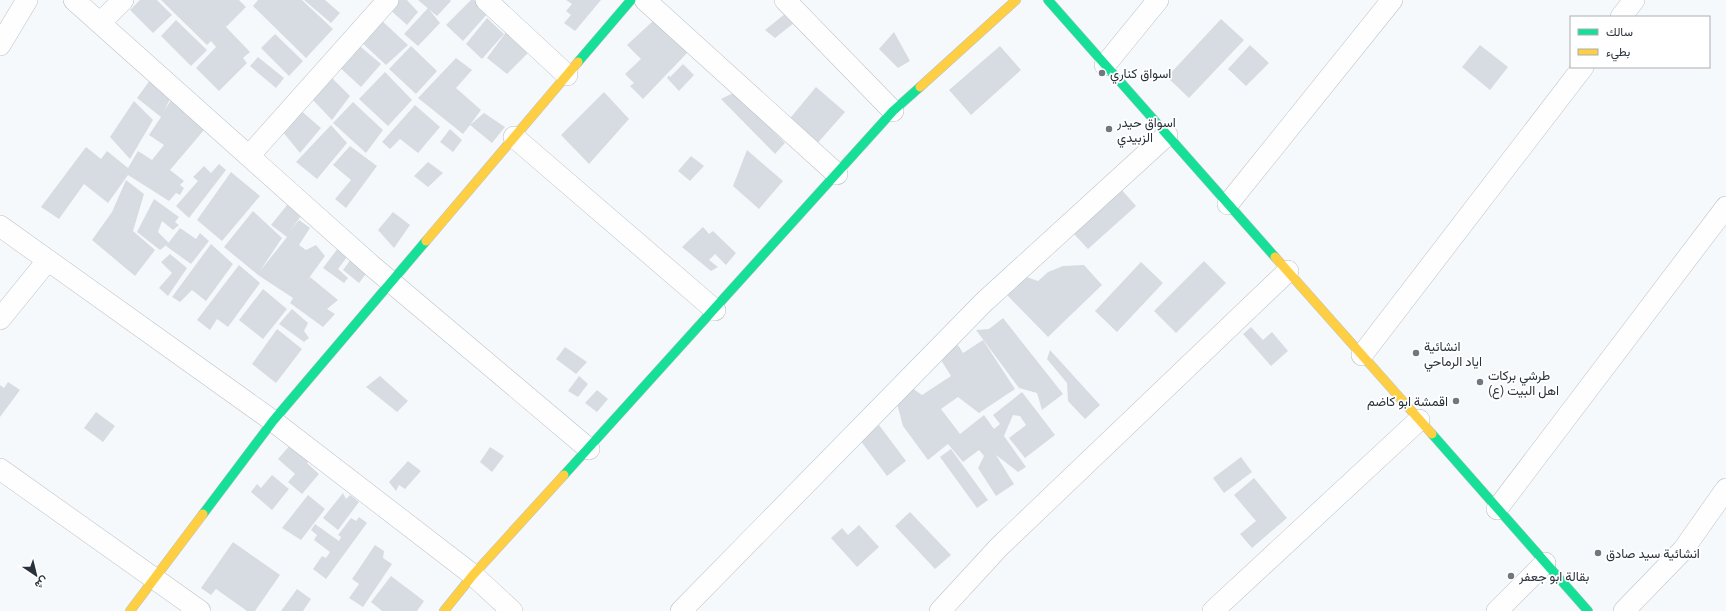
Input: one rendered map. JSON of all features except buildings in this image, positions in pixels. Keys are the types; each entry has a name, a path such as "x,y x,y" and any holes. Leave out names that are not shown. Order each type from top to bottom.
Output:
{"street":[{"path":"0,45 26,0"},
{"path":"74,0 390,282 589,449"},
{"path":"100,23 124,0"},
{"path":"249,156 388,0"},
{"path":"486,0 567,75"},
{"path":"130,611 273,421 631,0"},
{"path":"645,0 837,174"},
{"path":"785,0 893,111"},
{"path":"444,611 473,575 715,310 893,111 1016,0"},
{"path":"1048,0 1588,611"},
{"path":"1105,65 1158,0"},
{"path":"1228,204 1392,0"},
{"path":"1622,16 1634,0"},
{"path":"1362,355 1582,68"},
{"path":"681,611 984,302 1167,135"},
{"path":"514,137 715,310"},
{"path":"1497,509 1726,207"},
{"path":"0,226 273,421 473,575 512,611"},
{"path":"0,318 48,260"},
{"path":"940,611 1000,547 1288,271"},
{"path":"1213,611 1419,420"},
{"path":"0,470 200,611"},
{"path":"1624,611 1683,550 1726,488"},
{"path":"1497,611 1545,563"}],"traffic: fast":[{"path":"578,62 631,0"},
{"path":"1048,0 1275,257"},
{"path":"564,475 893,111 920,87"},
{"path":"203,514 273,421 426,241"},
{"path":"1432,434 1588,611"}],"traffic: slow":[{"path":"920,87 1016,0"},
{"path":"426,241 578,62"},
{"path":"1275,257 1432,434"},
{"path":"444,611 473,575 564,475"},
{"path":"130,611 203,514"}],"place":[{"name":"اسواق كناري","path":"1102,73"},
{"name":"اسواق حيدر الزبيدي","path":"1109,129"},
{"name":"انشائية اياد الرماحي","path":"1416,353"},
{"name":"طرشي بركات اهل البيت (ع)","path":"1480,382"},
{"name":"اقمشة ابو كاضم","path":"1456,401"},
{"name":"انشائية سيد صادق","path":"1598,553"},
{"name":"بقالة ابو جعفر","path":"1511,576"}]}
